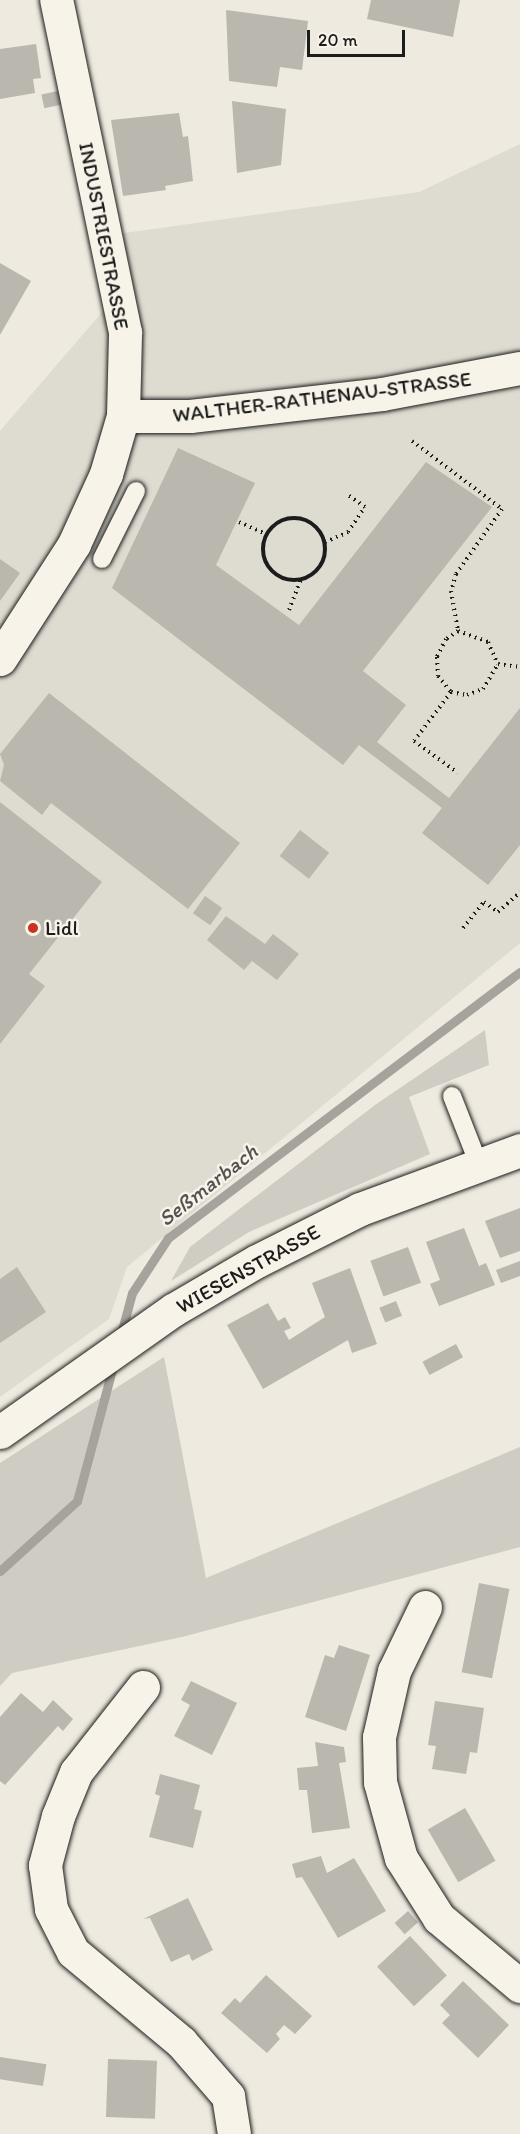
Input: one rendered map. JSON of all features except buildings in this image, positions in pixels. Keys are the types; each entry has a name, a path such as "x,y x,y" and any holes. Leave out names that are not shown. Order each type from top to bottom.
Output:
{"street":[{"name":"INDUSTRIESTRASSE","path":"0,659 74,544 106,474 123,416 124,332 56,0"},
{"name":"WALTHER-RATHENAU-STRASSE","path":"123,416 190,416 382,394 520,368"},
{"name":"WIESENSTRASSE","path":"0,1432 107,1354 174,1310 256,1261 360,1209 520,1150"},
{"path":"425,1607 394,1671 379,1737 380,1782 401,1858 439,1918 520,1986"},
{"path":"142,1687 76,1772 58,1816 45,1865 51,1909 73,1952 181,2042 228,2096 234,2134"}],"lane":[{"path":"102,559 136,491"},
{"path":"90,509 120,523"},
{"path":"452,1096 479,1165"}],"path":[{"path":"412,441 502,509 456,574 451,591 458,631"},
{"path":"325,543 348,532 365,507 348,495"},
{"path":"297,518 315,526 325,543 319,568 301,579 287,579 271,571 264,555 266,534 278,522 297,518"},
{"path":"239,522 266,534"},
{"path":"289,610 301,579"},
{"path":"458,631 488,642 498,664"},
{"path":"458,631 446,639 437,657 438,676 451,692 467,695 483,689 498,664"},
{"path":"498,664 520,668"},
{"path":"451,692 414,741 458,773"},
{"path":"463,928 484,903 498,912 520,892"}],"shaded area":[{"path":"520,144 520,943 127,1267 109,1319 0,1397 0,431 103,311 124,233 419,192"},
{"path":"485,1030 489,1065 409,1097 430,1154 249,1232 171,1281 190,1247 375,1105"},
{"path":"164,1357 206,1578 520,1447 520,1547 182,1637 12,1673 0,1686 0,1463"}],"waterway":[{"name":"Seßmarbach","path":"121,1334 132,1293 168,1238 520,972"},
{"name":"Seßmarbach","path":"0,1571 77,1501 114,1362"}],"place":[{"name":"Lidl","path":"33,928"}]}
